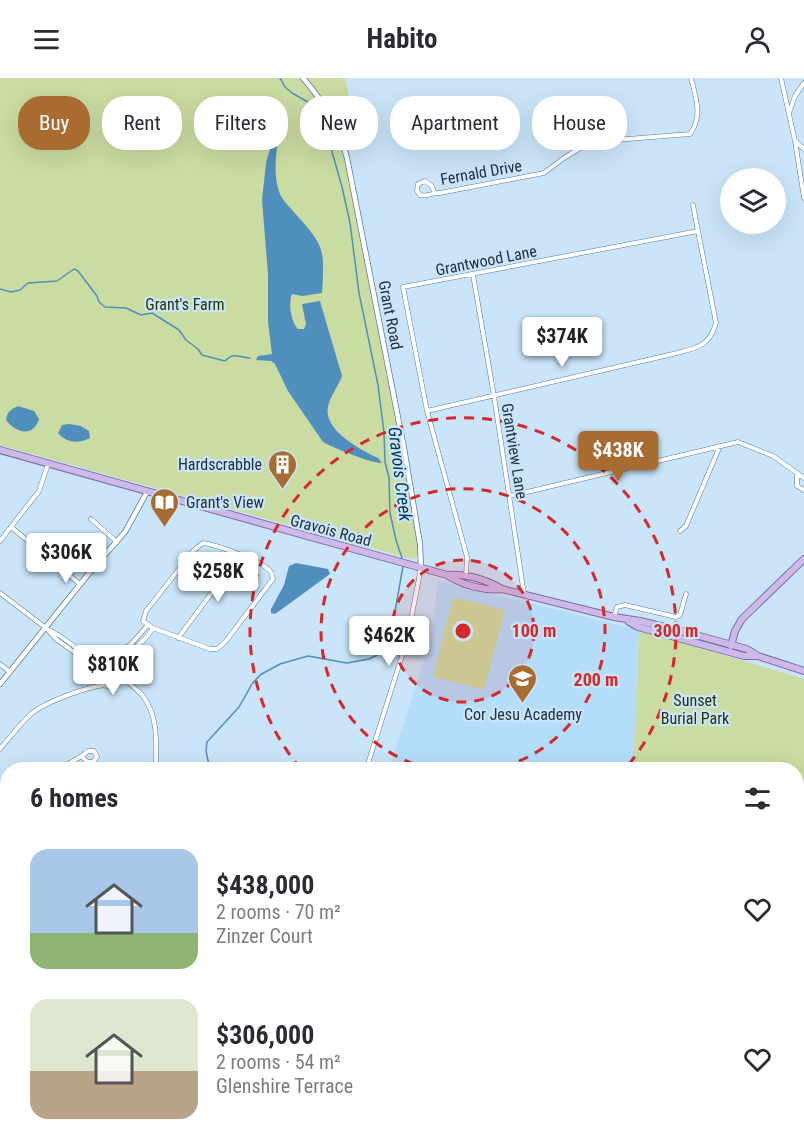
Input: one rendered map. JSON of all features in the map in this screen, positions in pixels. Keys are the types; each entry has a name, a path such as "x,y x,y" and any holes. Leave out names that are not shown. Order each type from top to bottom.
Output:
{"main road":[{"name":"Gravois Road","path":"0,450 447,575 456,581 492,590 502,589"},
{"path":"729,652 735,631 748,612 804,559"},
{"name":"Gravois Road","path":"447,575 458,574 524,595 719,641 804,671"},
{"name":"Gravois Road","path":"626,620 638,627 729,652 744,656 758,656"},
{"path":"719,641 735,631"}],"street":[{"name":"Grant Road","path":"303,78 328,110 348,158 404,448 420,544 421,568"},
{"name":"Fernald Drive","path":"434,192 432,186 425,181 418,184 417,191 420,195 440,193 544,173 590,142 690,134 697,125 698,108 691,78"},
{"path":"781,78 795,141 804,198"},
{"path":"789,114 795,96 804,83"},
{"path":"795,141 804,149"},
{"path":"427,411 704,345 713,333 716,323 693,205"},
{"name":"Grantwood Lane","path":"466,577 467,557 427,411 403,287 698,231"},
{"name":"Grantview Lane","path":"473,275 524,595"},
{"path":"510,496 738,442 757,448 785,463 796,475 804,478"},
{"path":"680,531 686,526 721,446"},
{"path":"0,541 39,491 48,464"},
{"path":"796,475 797,486 804,490"},
{"path":"0,684 80,584 117,542 132,522 147,492"},
{"path":"91,519 117,542"},
{"path":"11,527 80,584"},
{"path":"203,543 222,547 240,555 269,570 273,579 226,641 217,649 210,649 178,638 143,623 146,610 200,545 203,543"},
{"path":"178,638 240,555"},
{"path":"369,762 407,640 421,568"},
{"path":"0,592 90,664 98,680 104,685"},
{"path":"614,617 617,607 625,604 676,617 680,615 686,594"},
{"path":"46,628 60,634 93,659 103,663 110,662 132,644 147,626"},
{"path":"115,684 119,680 125,658 153,628"},
{"path":"110,662 115,664 128,684 142,696 153,713 156,762"},
{"path":"89,687 103,663"},
{"path":"0,664 10,672"},
{"path":"0,749 35,711 89,687 128,684"},
{"path":"70,762 83,758"}],"shaded area":[{"path":"270,150 277,150 276,178 280,195 317,240 322,256 322,293 302,296 292,294 290,307 296,326 298,329 304,329 306,324 302,304 320,301 342,376 328,407 331,424 345,438 378,458 382,463 361,458 323,442 288,391 275,364 271,361 256,360 258,356 272,354 268,322 268,274 262,200"},
{"path":"18,406 34,411 39,419 33,429 24,432 6,420 10,411"},
{"path":"62,425 81,426 89,431 90,438 77,442 65,439 58,433"},
{"path":"296,563 328,569 330,574 275,614 271,613 284,585 289,566"},
{"name":"Cor Jesu Academy","path":"438,581 639,630 633,762 392,762 431,639"}],"green space":[{"name":"Grant's Farm","path":"0,78 345,78 349,96 300,96 300,150 341,150 348,172 407,478 418,551 416,558 411,559 0,445"},
{"path":"453,597 505,610 484,690 433,677"},
{"name":"Sunset Burial Park","path":"639,630 804,679 804,762 633,762"}],"waterway":[{"name":"Gravois Creek","path":"280,78 292,93 313,105 323,120 342,187 350,223 359,293 378,385 385,462 389,478 390,513 403,561"},
{"path":"0,289 11,292 20,290 28,283 57,281 74,269 78,271 99,302 105,307 126,308 141,315 152,313 179,330 202,355 225,361 234,356 250,358"},
{"name":"Gravois Creek","path":"208,762 207,742 239,707 260,675 280,664 308,656 347,663 369,659 383,652 390,640 403,566"}],"place":[{"name":"Hardscrabble","path":"283,490"},
{"name":"Grant's View","path":"165,528"},
{"name":"Cor Jesu Academy","path":"523,704"}]}
